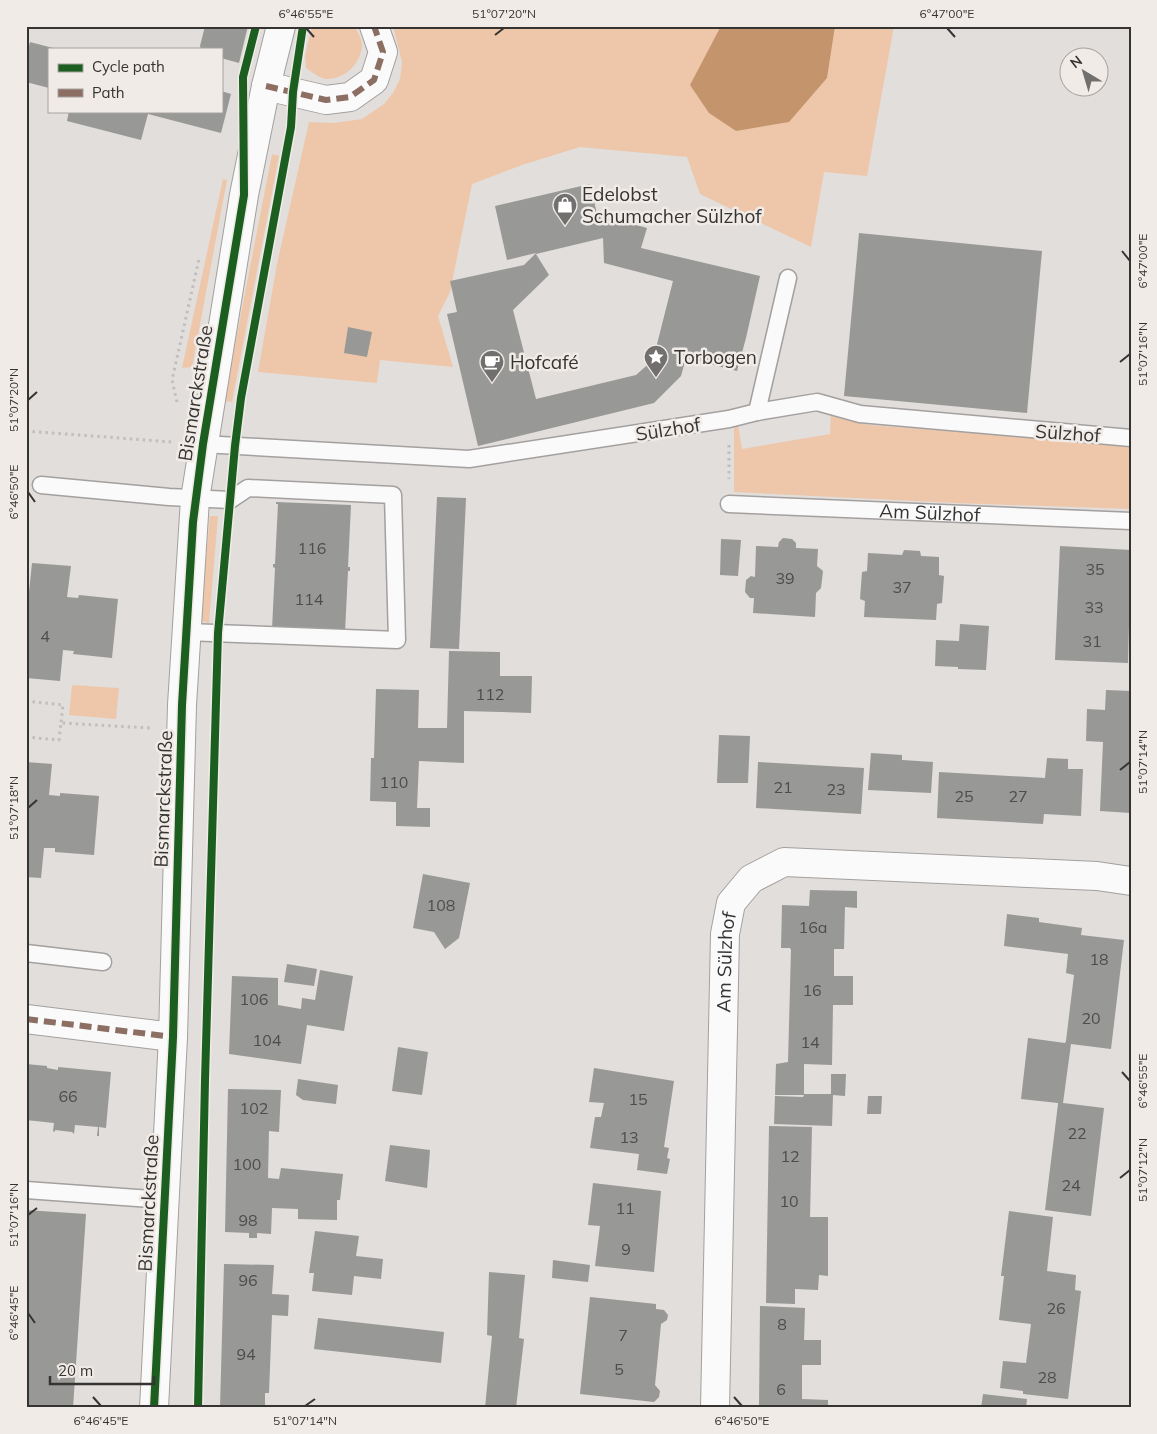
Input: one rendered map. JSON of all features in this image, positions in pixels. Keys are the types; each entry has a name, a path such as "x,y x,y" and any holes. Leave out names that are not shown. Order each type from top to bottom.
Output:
{"street":[{"name":"Bismarckstraße","path":"154,1408 173,1037 181,731 195,499 243,204 266,86 281,26"},
{"path":"266,86 326,100 350,97 374,80 383,52 374,26"},
{"name":"Am Sülzhof","path":"715,1408 725,934 731,903 751,880 784,862 1097,876 1131,881"},
{"path":"26,1019 173,1037"}],"lane":[{"path":"757,412 788,278"},
{"name":"Sülzhof","path":"203,444 469,459 729,420 757,412 817,402 860,414 1131,438"},
{"path":"41,485 195,499 230,500 248,488 393,495 397,640 186,632"},
{"name":"Am Sülzhof","path":"729,504 1131,520"},
{"path":"26,953 103,962"},
{"path":"26,1190 164,1200"}],"path":[{"path":"729,420 729,504"},
{"path":"26,431 203,444"},
{"path":"26,701 63,704 59,740 26,737"},
{"path":"61,723 181,731"}],"shaded area":[{"path":"312,26 355,26 362,43 359,58 351,69 333,79 326,79 306,68 305,56"},
{"path":"393,26 894,26 867,176 824,172 811,247 700,194 687,157 580,147 522,165 472,184 450,292 438,316 453,367 380,360 377,383 258,372 277,264 309,122 334,123 362,119 384,104 393,93 400,79 402,62"},
{"path":"721,26 835,26 827,78 789,122 736,131 709,113 690,85"},
{"path":"272,154 279,156 232,402 224,401"},
{"path":"223,179 227,180 192,367 182,368"},
{"path":"831,413 869,425 1131,445 1131,509 734,492 734,425 738,425 742,449 830,434"},
{"path":"210,516 218,516 209,623 200,621"},
{"path":"72,685 119,688 116,719 69,715"}],"building":[{"path":"205,26 248,26 239,63 222,58 222,48 201,48"},
{"path":"30,42 53,48 48,48 48,88 26,82 26,58"},
{"path":"222,91 231,94 221,133 148,114 141,140 67,121 69,112 222,112"},
{"path":"590,184 597,214 647,228 641,248 760,276 737,371 686,358 681,376 654,403 478,446 447,314 457,312 450,281 524,265 536,253 507,260 495,206","holes":["603,238 604,263 673,281 653,360 636,375 536,399 513,310 549,275 536,254"]},
{"path":"859,233 1042,251 1027,413 844,396"},
{"path":"348,327 372,332 367,357 344,353"},
{"path":"437,497 466,498 459,649 430,648"},
{"path":"276,502 351,505 348,567 350,567 350,571 348,571 345,632 272,629 275,568 273,564 275,564 278,504"},
{"path":"783,538 792,539 796,543 796,548 818,549 817,566 823,571 821,588 816,593 815,617 753,613 754,598 750,598 745,592 746,580 751,576 755,577 756,546 778,547 779,542"},
{"path":"721,539 741,540 738,576 720,575"},
{"path":"1060,546 1131,550 1128,663 1055,660"},
{"path":"904,550 920,551 921,556 939,557 939,575 944,576 942,603 937,604 936,620 864,617 865,601 860,599 862,572 867,571 868,553 902,555"},
{"path":"32,563 71,566 67,597 78,598 79,595 118,599 112,658 73,654 74,651 63,650 60,681 26,678 26,621"},
{"path":"960,624 989,626 986,670 935,666 936,640 959,641"},
{"path":"449,651 500,652 500,676 532,676 531,713 464,711 464,763 419,761 417,808 430,808 430,827 396,826 396,802 370,801 371,758 374,758 376,689 419,690 418,728 447,728"},
{"path":"1106,690 1131,691 1131,813 1100,811 1103,742 1086,741 1087,709 1105,710"},
{"path":"719,735 750,736 748,783 717,783"},
{"path":"871,753 902,755 902,760 933,762 931,793 868,790"},
{"path":"1047,758 1068,759 1068,769 1083,769 1081,816 1044,814 1043,824 937,818 939,772 1045,778"},
{"path":"26,762 52,764 49,795 60,796 60,793 99,796 94,855 55,852 55,848 44,848 41,878 26,877"},
{"path":"758,762 864,768 861,814 756,808"},
{"path":"423,874 470,883 459,938 445,949 434,932 413,928"},
{"path":"810,890 857,891 857,908 845,907 844,949 834,949 834,976 853,976 853,1005 833,1005 832,1065 804,1064 804,1094 831,1094 831,1074 846,1074 845,1096 833,1095 832,1126 774,1124 775,1096 803,1097 804,1095 775,1095 776,1064 788,1062 791,950 790,948 781,948 782,905 809,906"},
{"path":"1007,914 1039,918 1039,922 1082,928 1081,935 1124,940 1111,1049 1071,1044 1063,1103 1104,1108 1091,1216 1045,1210 1058,1103 1021,1099 1028,1038 1065,1043 1066,1041 1074,975 1066,973 1068,954 1004,946"},
{"path":"287,964 317,969 314,986 284,982"},
{"path":"320,970 353,976 344,1031 307,1025 301,1064 229,1054 232,976 278,978 278,1005 301,1009 302,998 315,1000"},
{"path":"398,1047 428,1052 422,1095 392,1091"},
{"path":"26,1064 47,1066 47,1068 58,1070 58,1067 111,1072 106,1128 99,1127 99,1136 97,1136 98,1127 75,1125 74,1134 72,1132 53,1131 54,1123 26,1120"},
{"path":"594,1068 674,1081 664,1147 669,1148 667,1158 670,1159 667,1174 637,1170 639,1154 590,1148 595,1117 601,1117 604,1103 589,1102"},
{"path":"298,1079 338,1085 336,1104 303,1100 296,1095"},
{"path":"228,1089 281,1090 279,1132 269,1131 268,1178 279,1179 281,1168 343,1174 340,1200 337,1200 337,1220 298,1219 298,1209 272,1208 271,1234 257,1233 257,1238 249,1238 249,1233 225,1232"},
{"path":"868,1096 882,1096 881,1114 867,1114"},
{"path":"769,1126 812,1127 810,1217 828,1217 828,1276 819,1275 818,1290 795,1289 795,1304 766,1303"},
{"path":"390,1145 430,1150 427,1188 385,1181"},
{"path":"593,1183 661,1191 654,1272 595,1266 600,1226 588,1225"},
{"path":"26,1210 86,1214 73,1408 26,1408"},
{"path":"1009,1211 1053,1217 1047,1271 1076,1275 1075,1290 1081,1291 1068,1399 1023,1394 1023,1391 1000,1388 1003,1361 1026,1363 1031,1324 999,1320 1004,1276 1001,1276"},
{"path":"315,1231 359,1236 356,1256 383,1259 381,1279 354,1276 352,1295 312,1291 314,1273 309,1273"},
{"path":"553,1260 590,1265 588,1282 552,1278"},
{"path":"224,1264 274,1265 272,1294 289,1295 288,1316 272,1315 269,1393 265,1393 265,1408 220,1408"},
{"path":"489,1272 525,1275 519,1338 524,1339 516,1408 485,1408 492,1336 487,1335"},
{"path":"590,1297 656,1304 656,1309 664,1310 668,1315 667,1320 661,1324 655,1385 660,1391 659,1397 654,1402 580,1394"},
{"path":"760,1306 805,1308 804,1340 821,1340 821,1365 802,1365 802,1399 828,1400 828,1408 759,1408"},
{"path":"318,1318 444,1332 441,1363 314,1349"},
{"path":"983,1394 1027,1399 1026,1408 981,1408"}],"marked path":[{"path":"266,86 326,100 350,97 374,80 383,52 374,26"},
{"path":"26,1019 173,1037"}],"cycle path":[{"path":"154,1408 173,1037 182,705 193,522 203,444 244,195 243,77 256,26"},
{"path":"198,1408 218,633 241,398 291,127 293,92 303,26"}],"place":[{"name":"Edelobst Schumacher Sülzhof","path":"565,226"},
{"name":"Torbogen","path":"656,378"},
{"name":"Hofcafé","path":"492,383"}]}
